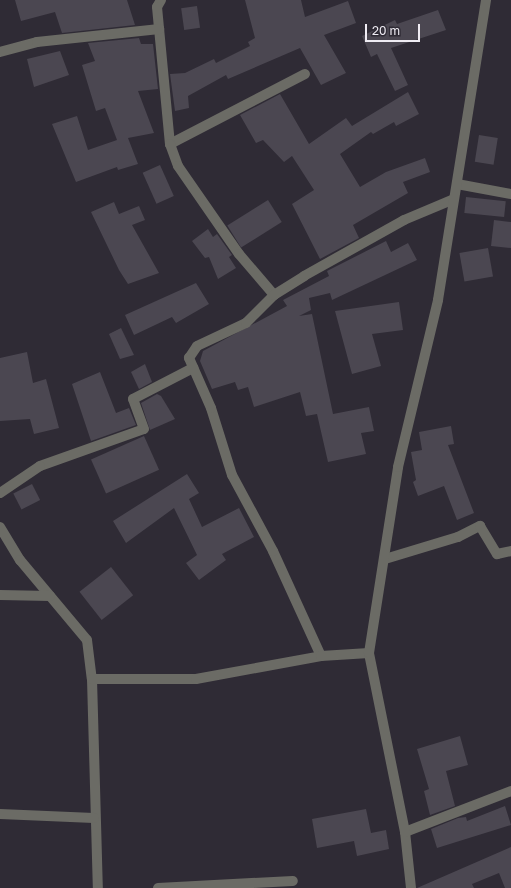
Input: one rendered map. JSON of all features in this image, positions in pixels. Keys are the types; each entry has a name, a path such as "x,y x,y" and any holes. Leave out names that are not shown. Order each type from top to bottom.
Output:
{"street":[{"path":"161,0 157,7 170,144 178,166 217,223 274,295"},
{"path":"411,888 405,832 369,654 385,559 398,467 438,300 486,0"},
{"path":"0,52 37,42 159,29"},
{"path":"170,144 305,74"},
{"path":"457,184 511,194"},
{"path":"321,656 273,551 232,475 211,408 189,358 197,346 246,323 274,295 404,220 454,199"},
{"path":"0,493 40,466 144,429 133,399 193,368"},
{"path":"385,559 458,537 480,526 497,554 511,551"},
{"path":"0,527 20,560 87,640 92,679 94,818 98,888"},
{"path":"0,595 50,596"},
{"path":"92,679 196,679 321,656 369,654"},
{"path":"405,832 511,791"},
{"path":"0,814 94,818"},
{"path":"158,888 293,880"}],"building":[{"path":"15,0 127,0 135,25 62,33 55,12 21,21"},
{"path":"245,0 301,0 305,17 348,1 356,23 324,35 346,73 321,85 300,48 228,79 226,75 188,96 189,108 175,111 170,74 185,73 214,59 216,63 250,46 248,42 255,38"},
{"path":"197,6 200,28 184,30 181,8"},
{"path":"438,10 446,30 391,48 408,85 395,91 377,54 371,57 362,36 395,20 397,24"},
{"path":"139,38 141,44 153,44 158,89 138,91 154,133 128,138 138,164 118,170 117,167 76,182 52,124 77,116 88,150 117,140 105,108 96,111 82,65 95,61 88,43"},
{"path":"60,51 69,75 34,87 27,59"},
{"path":"408,92 419,114 396,126 394,122 373,134 371,132 340,154 360,187 386,172 425,158 430,172 403,182 408,193 353,225 359,238 320,259 292,204 314,190 292,156 284,162 263,140 256,143 240,115 280,94 309,144 346,118 352,126"},
{"path":"479,135 498,138 494,165 475,162"},
{"path":"160,165 174,196 156,204 143,173"},
{"path":"466,197 506,201 504,217 464,213"},
{"path":"268,200 282,222 241,247 227,225"},
{"path":"114,202 119,214 139,206 145,220 132,225 159,273 128,284 119,270 91,212"},
{"path":"494,220 511,222 511,248 491,246"},
{"path":"208,229 213,237 217,234 232,255 229,257 236,268 218,279 209,257 205,258 192,241"},
{"path":"386,241 391,252 408,243 417,260 332,300 330,293 309,298 311,310 299,316 312,314 333,414 369,407 374,431 361,433 366,454 328,462 317,414 306,416 300,392 254,407 248,387 238,390 235,382 212,389 200,361 203,351 287,306 283,300 329,276 327,271"},
{"path":"488,248 493,277 464,282 459,253"},
{"path":"196,283 209,304 176,323 172,317 134,335 125,315"},
{"path":"399,302 403,330 372,334 381,366 352,374 335,311"},
{"path":"121,328 134,355 120,359 109,334"},
{"path":"27,352 33,383 46,379 59,428 34,434 30,419 0,421 0,358"},
{"path":"145,364 152,382 139,389 131,372"},
{"path":"100,372 116,413 129,408 136,425 91,441 72,384"},
{"path":"157,394 161,396 175,419 150,430 141,403"},
{"path":"451,426 454,444 448,445 474,513 457,520 444,486 418,496 413,482 416,480 411,452 422,450 419,432"},
{"path":"144,436 159,470 106,493 91,460"},
{"path":"187,474 199,493 189,499 202,527 239,508 254,537 222,554 226,560 199,580 186,563 197,555 174,508 126,543 113,521"},
{"path":"32,484 40,500 21,510 13,494"},
{"path":"111,567 133,595 102,620 79,592"},
{"path":"460,736 468,765 446,771 455,806 430,815 424,791 429,789 417,749"},
{"path":"505,806 511,825 437,848 431,829 458,818 466,817 467,821"},
{"path":"366,809 371,833 386,830 389,849 357,856 354,841 317,848 312,819"},
{"path":"511,847 511,888 505,888 499,873 472,884 474,888 417,888"}]}
